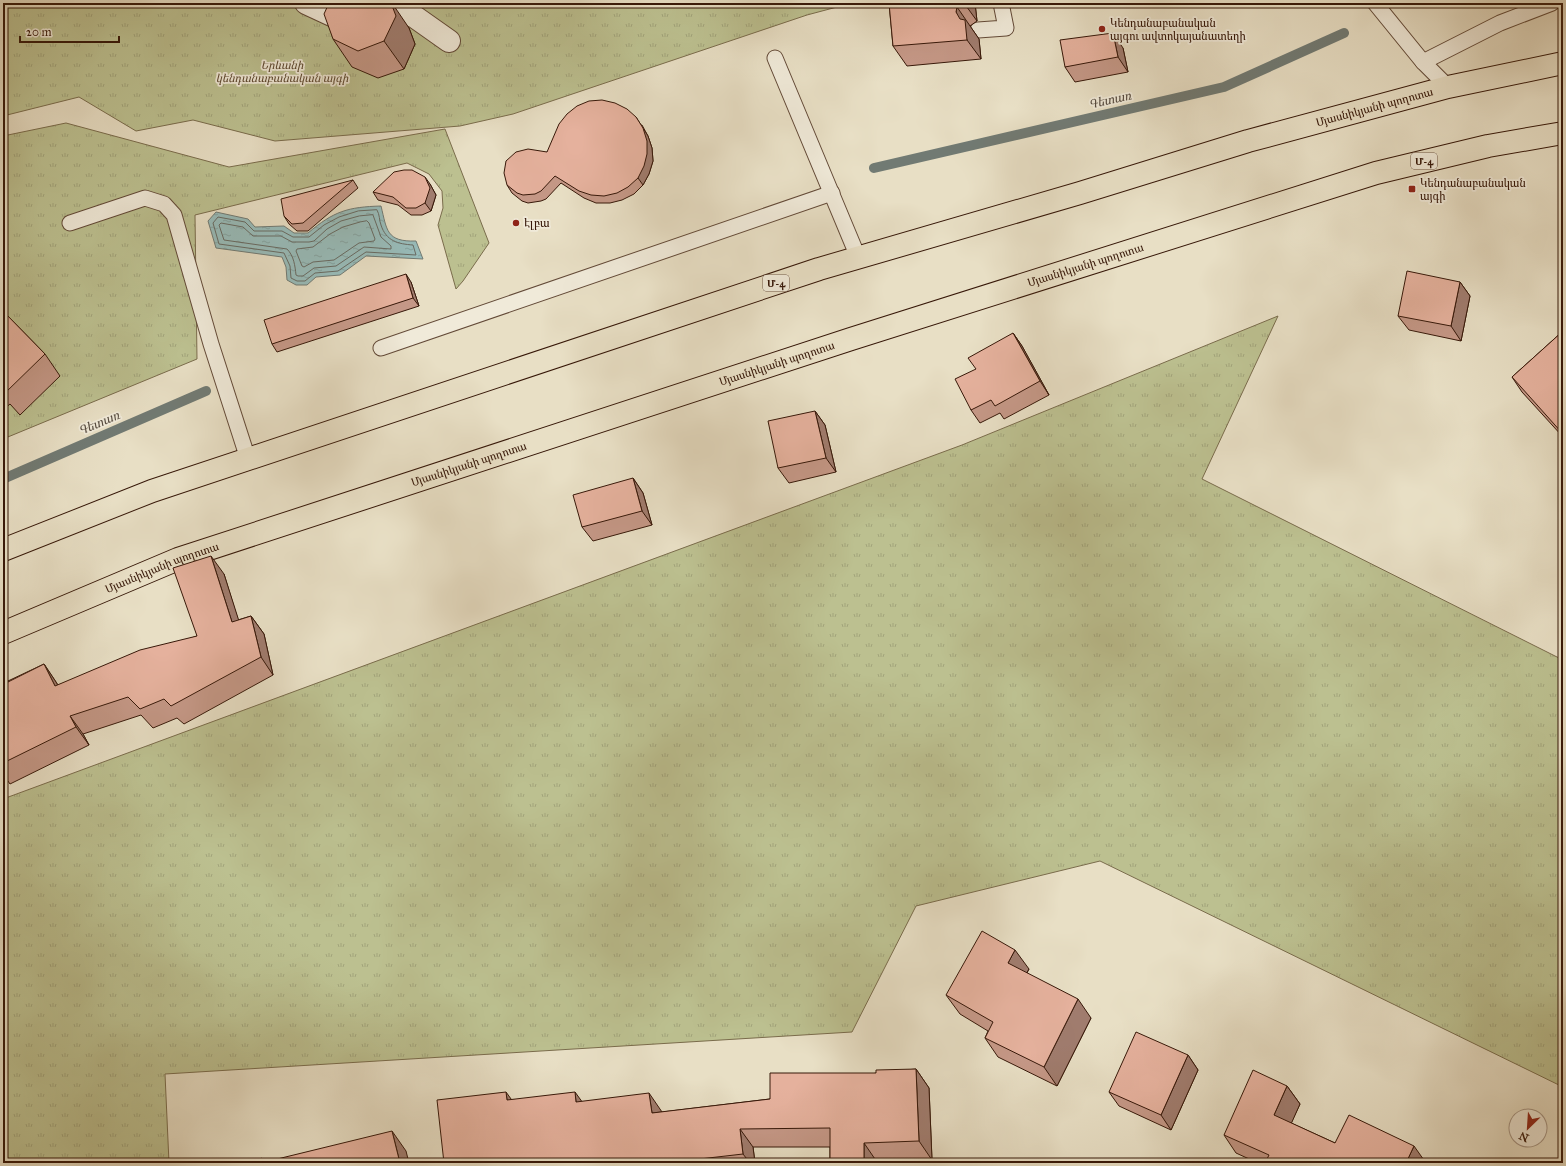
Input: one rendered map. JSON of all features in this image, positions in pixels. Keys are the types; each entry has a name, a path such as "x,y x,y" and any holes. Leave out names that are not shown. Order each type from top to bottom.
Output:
{"highway":[{"name":"Մյասնիկյանի պողոտա","path":"3,550 152,491 819,269 1080,193 1248,141 1448,87 1563,63"},
{"name":"Մյասնիկյանի պողոտա","path":"3,633 178,559 851,339 1376,173 1488,146 1563,133"}],"street":[{"path":"306,3 334,16 373,3"},
{"path":"383,3 415,17 449,41"}],"lane":[{"path":"978,30 1006,28 1001,3"},
{"path":"1375,3 1422,62 1448,87"},
{"path":"1422,62 1500,23 1552,3"},
{"path":"775,58 858,257"},
{"path":"381,348 832,193"},
{"path":"70,223 144,198 164,204 174,215 213,351 248,459"}],"green space":[{"name":"Երևանի կենդանաբանական այգի","path":"3,3 852,3 807,15 513,114 460,126 275,141 193,120 136,131 79,97 3,116"},
{"path":"66,123 229,167 445,129 489,243 456,289 438,225 443,208 442,191 429,174 407,163 195,215 197,359 3,439 3,136"},
{"path":"1278,316 1202,479 1563,660 1563,1087 1100,861 916,906 852,1032 165,1074 169,1163 3,1163 3,799 962,445"}],"water":[{"path":"381,206 387,228 393,237 406,241 416,241 423,259 366,256 340,275 316,277 307,285 296,285 287,280 286,267 282,257 216,248 208,221 216,212 248,219 255,227 284,226 294,233 308,233 334,215 350,209"}],"building":[{"path":"329,3 391,3 396,16 384,41 358,51 333,39 324,14"},
{"path":"889,3 962,3 957,7 956,12 960,19 965,20 967,40 893,46"},
{"path":"1113,33 1118,57 1065,67 1060,40"},
{"path":"602,100 615,103 627,109 636,117 643,128 647,141 647,154 644,166 638,178 628,187 617,193 604,196 591,195 579,191 555,176 541,191 535,194 523,195 517,193 507,185 504,173 506,161 516,152 528,149 547,152 559,124 567,114 577,106 589,101"},
{"path":"412,170 425,177 430,188 425,203 416,208 406,208 393,197 373,192 394,172"},
{"path":"353,180 303,223 292,224 284,216 281,199"},
{"path":"1407,271 1460,282 1451,326 1398,316"},
{"path":"406,274 413,298 272,344 264,320"},
{"path":"3,311 45,354 5,393 3,391"},
{"path":"1563,331 1563,434 1512,377"},
{"path":"1013,333 1040,381 995,406 991,400 971,410 955,379 976,369 968,358"},
{"path":"815,411 826,458 778,468 768,421"},
{"path":"633,478 642,511 582,527 573,495"},
{"path":"211,556 232,622 251,616 261,657 171,706 164,699 140,709 128,697 70,716 76,727 3,763 3,681 4,684 44,664 55,686 140,650 197,636 173,568"},
{"path":"982,931 1015,950 1008,963 1078,999 1044,1067 985,1038 993,1022 946,995"},
{"path":"1136,1032 1188,1055 1161,1115 1109,1092"},
{"path":"916,1069 919,1141 864,1143 864,1159 830,1159 830,1128 740,1129 743,1154 665,1163 444,1163 437,1100 506,1092 507,1100 575,1092 576,1102 649,1093 652,1113 770,1099 770,1073 876,1073 876,1070"},
{"path":"1253,1070 1287,1086 1274,1115 1335,1143 1349,1115 1414,1146 1406,1163 1265,1163 1269,1155 1224,1135"},
{"path":"392,1131 400,1163 254,1163 262,1158 265,1162"}],"waterway":[{"name":"Գետառ","path":"874,168 1224,87 1344,33"},
{"name":"Գետառ","path":"3,479 206,391"}],"place":[{"name":"Կենդանաբանական այգու ավտոկայանատեղի","path":"1102,29"},
{"name":"Կենդանաբանական այգի","path":"1412,189"},
{"name":"Էլբա","path":"516,223"}]}
